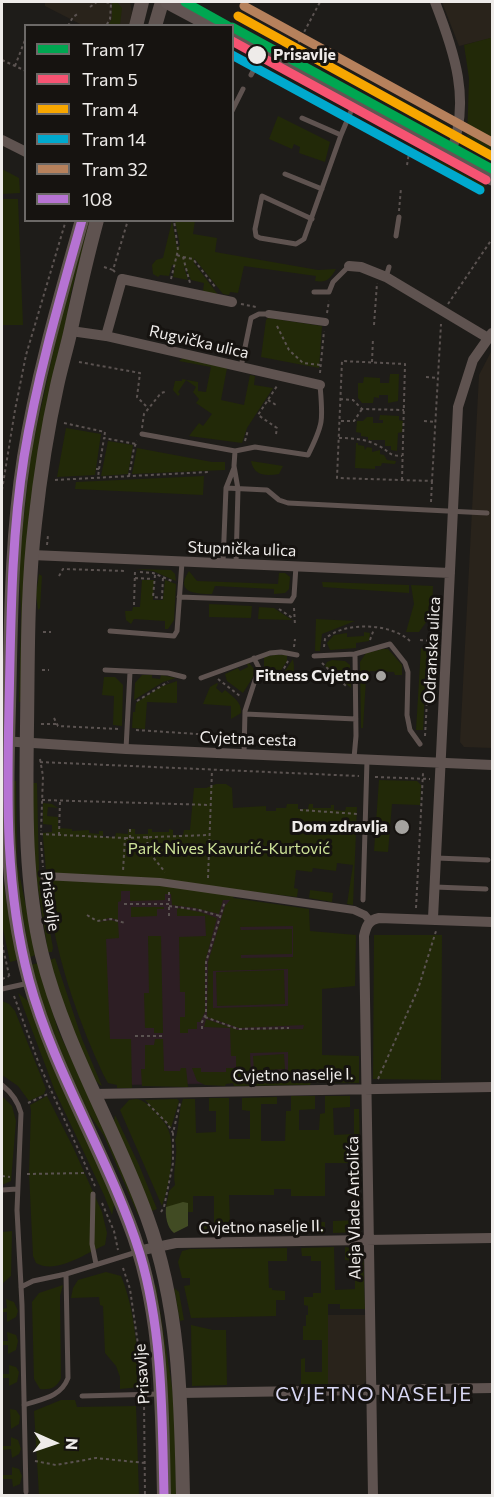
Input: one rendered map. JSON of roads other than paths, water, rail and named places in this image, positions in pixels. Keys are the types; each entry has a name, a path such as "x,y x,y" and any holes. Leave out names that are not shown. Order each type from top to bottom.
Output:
{"main road":[{"path":"168,2 184,6 210,24"},
{"path":"234,37 492,178"}],"street":[{"path":"136,24 142,2"},
{"path":"155,24 162,2"},
{"path":"435,2 450,41 461,96 456,140 450,154"},
{"path":"2,140 24,151"},
{"name":"Prisavlje","path":"81,222 48,344 24,459 14,550 5,742 6,819 16,921 30,982 56,1056 109,1171 138,1251 155,1330 161,1394 164,1496"},
{"name":"Prisavlje","path":"96,222 81,278 45,448 32,555 27,743 27,858 38,937 57,1007 93,1094 135,1185 157,1247 174,1323 180,1393 183,1496"},
{"path":"348,266 361,267 384,276 443,316 490,335"},
{"path":"106,336 122,279 228,301"},
{"path":"272,314 325,322"},
{"name":"Rugvička ulica","path":"71,331 106,336 320,385"},
{"name":"Odranska ulica","path":"433,918 458,407 473,360 490,335"},
{"name":"Stupnička ulica","path":"32,555 450,573"},
{"name":"Cvjetna cesta","path":"5,742 492,764"},
{"path":"44,876 168,884 354,910 365,915 370,921 379,918 433,918 492,922"},
{"name":"Aleja Vlade Antolića","path":"370,921 366,929 364,947 373,1496"},
{"name":"Cvjetno naselje I.","path":"93,1094 492,1087"},
{"name":"Cvjetno naselje II.","path":"138,1251 176,1243 492,1238"},
{"path":"180,1393 492,1388"}],"lane":[{"path":"251,75 262,53"},
{"path":"235,98 243,89"},
{"path":"312,219 262,196 255,229 256,236 296,244 304,239 312,219 341,135 355,103"},
{"path":"302,118 341,135"},
{"path":"285,174 322,189"},
{"path":"396,236 399,217"},
{"path":"314,292 329,292 333,282 348,266"},
{"path":"241,367 251,318 259,314 272,314"},
{"path":"142,434 235,451 255,447 308,455 323,418 320,385"},
{"path":"235,451 234,466 238,489 236,564"},
{"path":"223,563 226,488 234,466"},
{"path":"226,488 267,490 279,500 288,503 487,513"},
{"path":"110,631 174,636 177,631 182,562"},
{"path":"179,597 291,601 297,567"},
{"path":"318,656 355,654 390,644 402,658 408,672 407,715 410,730 422,744"},
{"path":"201,678 270,653 295,654"},
{"path":"354,758 355,654"},
{"path":"244,754 247,702 259,671 254,658"},
{"path":"105,670 168,673 183,677"},
{"path":"126,749 130,672"},
{"path":"245,714 356,719"},
{"path":"363,900 367,758"},
{"path":"436,858 488,860"},
{"path":"435,887 486,889"},
{"path":"2,988 30,982"},
{"path":"2,1085 15,1099 21,1113 17,1189 26,1492"},
{"path":"2,1190 17,1189"},
{"path":"94,1191 92,1244 96,1264"},
{"path":"21,1287 33,1281 66,1274 138,1251"},
{"path":"24,1405 59,1393 68,1378 66,1274"},
{"path":"82,1396 161,1394"}],"tram line":[{"name":"17","path":"185,2 224,24"},
{"name":"32","path":"244,6 492,142"},
{"name":"4","path":"238,16 492,156"},
{"name":"17","path":"234,28 492,169"},
{"name":"5","path":"234,42 486,180"},
{"name":"14","path":"234,56 480,190"}],"place":[{"name":"Prisavlje","path":"257,55"},
{"name":"Fitness Cvjetno","path":"381,676"},
{"name":"Dom zdravlja","path":"402,827"}],"district":[{"name":"CVJETNO NASELJE","path":"374,1394"}],"park label":[{"name":"Park Nives Kavurić-Kurtović","path":"229,849"}]}
